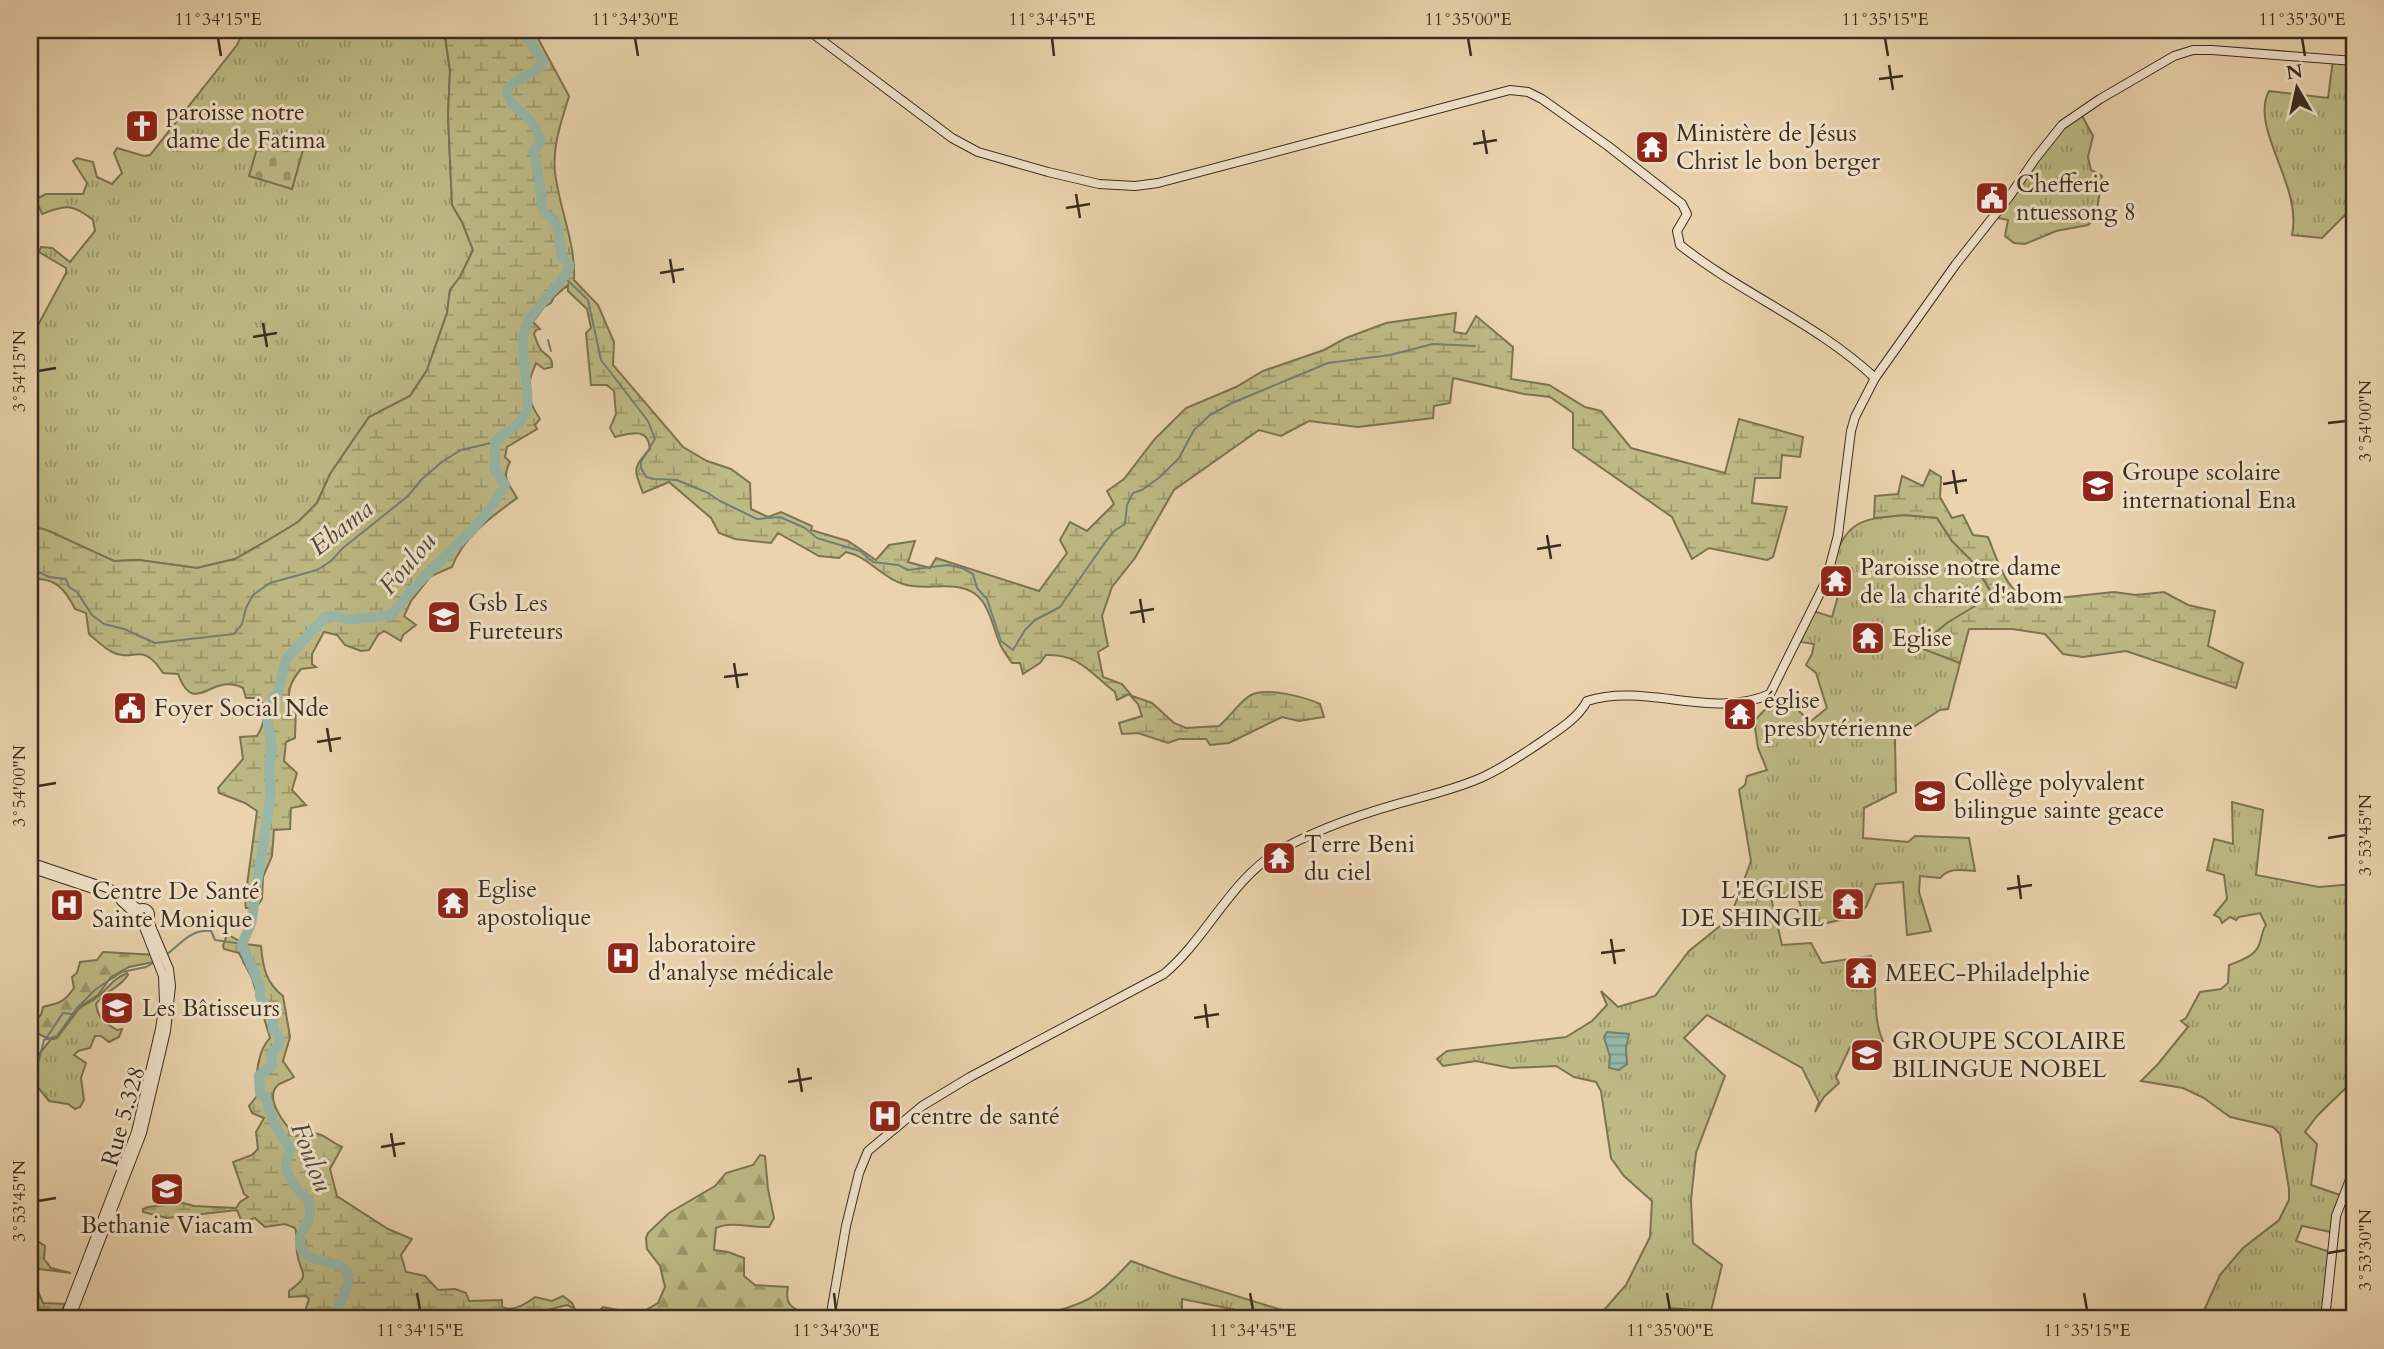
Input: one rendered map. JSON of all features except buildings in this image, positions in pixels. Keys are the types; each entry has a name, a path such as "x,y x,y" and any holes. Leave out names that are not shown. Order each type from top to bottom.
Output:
{"street":[{"path":"808,30 933,124 978,152 1048,172 1115,186 1158,183 1510,90 1528,92 1590,133 1682,204 1687,214 1678,231 1680,245 1750,293 1836,346 1875,379"},
{"path":"830,1319 846,1226 859,1173 868,1151 922,1106 970,1077 1164,974 1181,959 1220,911 1234,888 1259,864 1282,849 1330,827 1484,776 1556,732 1583,709 1587,701 1605,695 1732,704 1770,694 1826,581 1838,535 1855,417 1875,379 1956,264 2062,125 2100,99 2174,56 2193,50 2354,61"},
{"path":"30,862 113,890 142,917"},
{"path":"30,868 109,894 142,917"},
{"name":"Rue 5.328","path":"70,1319 145,1121 169,1012 171,986 142,917"},
{"name":"Rue 5.328","path":"64,1319 142,1110 164,1002 161,958"},
{"path":"2325,1319 2336,1216 2354,1169"}],"green space":[{"path":"244,30 444,30 450,70 448,115 452,205 473,250 460,277 450,290 447,313 427,370 410,396 369,417 330,474 317,503 298,522 235,559 197,568 139,560 114,561 30,526 30,340 66,273 66,268 39,252 41,247 52,248 70,262 95,231 93,220 80,211 63,207 42,214 36,199 46,194 83,194 87,183 73,161 77,158 93,162 97,177 112,184 122,173 114,153 117,148 144,156 150,155 237,45"},
{"path":"444,30 536,30 535,33 569,96 558,133 554,162 570,239 574,280 598,305 614,342 613,365 683,447 707,461 731,469 750,483 751,509 768,517 781,512 812,526 811,530 848,541 876,560 889,545 915,541 908,562 930,568 936,558 1039,591 1067,553 1060,540 1070,522 1087,531 1114,504 1107,491 1124,479 1154,440 1186,408 1236,387 1263,371 1324,350 1346,338 1386,323 1456,313 1454,332 1466,334 1476,316 1513,347 1511,379 1549,385 1585,407 1601,411 1631,448 1725,473 1739,419 1803,437 1800,457 1782,455 1780,478 1755,478 1752,503 1787,507 1773,557 1767,560 1709,548 1692,559 1672,517 1573,448 1573,413 1550,397 1453,378 1450,403 1434,406 1433,418 1358,427 1309,421 1281,436 1259,430 1174,490 1135,558 1112,587 1102,616 1108,646 1098,652 1103,677 1122,684 1132,696 1152,703 1174,723 1186,728 1219,726 1247,697 1266,692 1296,696 1320,704 1324,717 1299,721 1282,717 1229,743 1210,745 1206,739 1179,739 1168,743 1138,733 1122,734 1119,723 1142,716 1138,704 1129,694 1117,700 1115,692 1084,666 1057,655 1046,655 1040,663 1023,674 1020,663 1012,663 1003,649 987,608 976,594 950,586 917,587 903,584 854,555 846,552 839,558 819,556 778,533 771,543 735,539 719,533 711,518 669,482 643,493 636,469 650,449 649,442 642,434 637,433 615,437 610,428 616,414 614,391 607,385 591,385 586,333 591,328 587,309 568,291 568,285 544,307 533,322 540,329 534,334 538,344 551,359 552,367 544,369 536,363 530,379 530,399 540,419 535,425 537,429 507,447 505,457 510,462 506,477 517,498 471,537 452,567 431,576 411,601 404,616 416,625 403,635 401,641 384,631 378,635 369,650 361,651 345,645 337,635 324,632 312,654 312,664 316,667 301,669 292,682 289,698 296,705 295,738 286,742 284,761 297,773 292,790 306,805 291,808 290,829 274,830 272,856 263,877 262,899 256,908 246,908 257,811 219,793 218,788 243,759 240,737 257,736 262,727 264,708 261,698 246,698 243,688 232,684 198,694 191,693 184,687 178,674 163,673 149,657 138,654 120,655 106,648 89,634 86,613 75,609 58,585 46,580 30,579 30,526 47,530 114,561 139,560 197,568 235,559 298,522 317,503 330,474 369,417 410,396 427,370 447,313 450,290 460,277 473,250 452,205 448,115 450,70"},
{"path":"2333,60 2354,61 2354,206 2322,238 2292,235 2290,197 2270,140 2265,106 2269,91 2328,98"},
{"path":"2080,112 2093,136 2088,157 2091,170 2102,176 2096,217 2088,225 2056,231 2025,244 2014,243 2005,236 2008,220 1994,217 2062,125"},
{"path":"262,131 305,143 292,189 249,176"},
{"path":"1930,470 1941,477 1940,497 1952,518 1963,515 1973,535 1988,537 2006,578 2020,595 2029,601 2040,604 2048,599 2114,592 2136,595 2164,592 2188,605 2215,611 2208,646 2243,663 2236,688 2126,651 2083,657 2063,654 2045,634 2012,629 1969,629 1960,663 1918,647 1947,623 1993,595 1973,562 1952,541 1937,518 1905,515 1874,518 1875,496 1898,494 1902,476 1923,486"},
{"path":"1905,515 1937,518 1952,541 1973,562 1993,596 1947,623 1919,647 1960,663 1948,709 1940,710 1895,739 1896,792 1864,808 1863,838 1908,842 1915,836 1969,838 1975,871 1952,871 1940,878 1920,876 1919,892 1931,931 1907,935 1903,882 1876,884 1866,907 1858,916 1809,927 1795,891 1771,898 1782,945 1811,943 1822,963 1871,956 1877,1021 1883,1041 1850,1047 1836,1077 1839,1083 1824,1097 1815,1112 1819,1102 1802,1068 1707,1015 1684,1038 1725,1076 1696,1153 1691,1200 1693,1243 1722,1265 1711,1311 1669,1308 1664,1319 1596,1319 1626,1285 1650,1237 1652,1201 1624,1176 1611,1158 1601,1091 1596,1082 1574,1077 1556,1066 1511,1068 1476,1061 1443,1066 1437,1059 1447,1051 1566,1037 1592,1021 1607,1005 1601,991 1618,1007 1655,996 1689,951 1730,918 1751,861 1739,790 1745,785 1747,776 1767,770 1758,748 1754,721 1777,697 1796,708 1810,722 1827,708 1816,673 1806,665 1814,644 1801,642 1801,639 1813,611 1832,617 1844,575 1830,569 1842,541 1849,532 1865,521"},
{"path":"2232,802 2263,810 2256,875 2319,887 2354,884 2354,1080 2317,1116 2305,1132 2317,1144 2311,1185 2343,1196 2336,1233 2302,1226 2296,1241 2333,1253 2324,1319 2202,1319 2220,1275 2243,1248 2279,1220 2289,1200 2280,1134 2273,1127 2230,1117 2204,1098 2183,1088 2141,1081 2188,1027 2181,1021 2186,1018 2200,992 2221,989 2228,983 2229,965 2256,950 2266,925 2260,913 2236,920 2230,917 2222,923 2220,918 2214,915 2227,899 2224,875 2207,870 2214,839 2233,844"},
{"path":"227,934 245,944 261,946 266,974 283,996 290,1037 283,1061 294,1077 278,1085 274,1091 274,1104 278,1112 296,1136 317,1134 342,1147 330,1169 337,1196 388,1229 412,1239 401,1255 406,1272 425,1276 438,1290 455,1289 466,1293 469,1301 502,1300 502,1307 510,1309 535,1297 552,1301 563,1296 575,1309 567,1305 509,1319 306,1319 304,1314 309,1299 306,1296 289,1297 289,1291 303,1277 298,1260 295,1228 285,1224 265,1227 255,1218 242,1222 237,1210 167,1218 143,1212 143,1209 148,1207 183,1203 236,1208 248,1197 244,1194 233,1162 252,1155 258,1149 256,1132 264,1118 252,1113 249,1106 257,1096 260,1058 270,1038 252,978 239,953 224,949"},
{"path":"103,952 156,955 154,962 129,967 111,977 98,995 81,1006 57,1038 49,1039 39,1033 31,1024 41,1015 43,1007 67,997 74,988 72,977 77,973 80,962 97,960"},
{"path":"127,973 125,979 96,1004 103,1020 117,1030 122,1029 119,1037 109,1042 101,1036 95,1036 90,1048 74,1055 86,1063 81,1078 84,1100 80,1107 75,1109 68,1104 49,1101 36,1085 36,1079 30,1071 30,1061 35,1061 74,1012"},
{"path":"760,1155 765,1156 774,1218 769,1227 735,1225 716,1228 714,1250 744,1258 744,1276 755,1285 788,1287 789,1303 802,1313 804,1319 601,1319 599,1311 603,1307 639,1314 658,1303 665,1287 660,1266 647,1249 648,1233 669,1213 715,1186 726,1173 753,1165"},
{"path":"30,1236 45,1246 44,1259 51,1268 71,1273 39,1269 33,1279 43,1303 65,1304 58,1319 30,1319"},
{"path":"1131,1261 1311,1319 1263,1315 1182,1299 1182,1319 1039,1319 1040,1315 1070,1307 1091,1297"}],"shaded area":[{"path":"1607,1032 1629,1034 1627,1064 1619,1070 1609,1068 1610,1057 1604,1037"}],"waterway":[{"name":"Foulou","path":"332,1319 347,1288 348,1275 338,1265 313,1258 301,1248 301,1236 310,1213 309,1201 289,1176 286,1165 290,1147 275,1124 266,1097 260,1094 259,1075 272,1066 271,1055 279,1044 279,1037 273,1030 273,1016 260,997 260,986 242,944 251,924 271,793 269,767 272,746 267,718 273,697 278,693 286,659 325,617 355,619 392,615 419,582 480,520 505,485 495,470 495,442 521,421 527,410 523,336 534,313 569,269 569,264 562,256 557,224 542,207 534,151 540,143 538,133 531,121 510,101 507,93 509,87 539,68 543,62 520,30"},
{"path":"564,277 588,300 601,360 648,421 655,439 641,462 646,477 677,480 757,519 780,517 805,528 817,538 860,551 873,562 898,565 908,570 948,565 962,568 973,574 977,588 987,599 1001,641 1013,650 1025,630 1035,620 1060,607 1114,531 1125,524 1127,505 1133,493 1160,477 1179,458 1194,430 1210,415 1232,403 1328,363 1390,355 1433,344 1475,346"},
{"path":"548,340 551,351"},
{"name":"Ebama","path":"30,568 49,577 66,579 69,587 77,592 92,615 104,624 124,629 155,643 234,634 242,624 253,595 270,583 317,570 408,496 422,479 443,461 461,450 495,442"},
{"path":"166,955 197,932 211,931 215,940 242,944"},
{"path":"244,951 243,962 256,980"},
{"path":"30,1068 39,1060 44,1040 57,1036 77,1008 96,989 122,972 146,967 155,962"},
{"path":"47,1037 63,1013 71,1014"}],"place":[{"name":"paroisse notre dame de Fatima","path":"142,126"},
{"name":"Ministère de Jésus Christ le bon berger","path":"1652,147"},
{"name":"Chefferie ntuessong 8","path":"1992,198"},
{"name":"Groupe scolaire international Ena","path":"2098,486"},
{"name":"Paroisse notre dame de la charité d'abom","path":"1836,581"},
{"name":"Gsb Les Fureteurs","path":"444,617"},
{"name":"Eglise","path":"1868,638"},
{"name":"Foyer Social Nde","path":"130,708"},
{"name":"église presbytérienne","path":"1740,714"},
{"name":"Collège polyvalent bilingue sainte geace","path":"1930,796"},
{"name":"Terre Beni du ciel","path":"1279,858"},
{"name":"Eglise apostolique","path":"453,903"},
{"name":"L'EGLISE DE SHINGIL","path":"1848,904"},
{"name":"Centre De Santé Sainte Monique","path":"67,905"},
{"name":"laboratoire d'analyse médicale","path":"623,958"},
{"name":"MEEC-Philadelphie","path":"1861,973"},
{"name":"Les Bâtisseurs","path":"117,1008"},
{"name":"GROUPE SCOLAIRE BILINGUE NOBEL","path":"1867,1055"},
{"name":"centre de santé","path":"885,1116"},
{"name":"Bethanie Viacam","path":"167,1189"}]}
